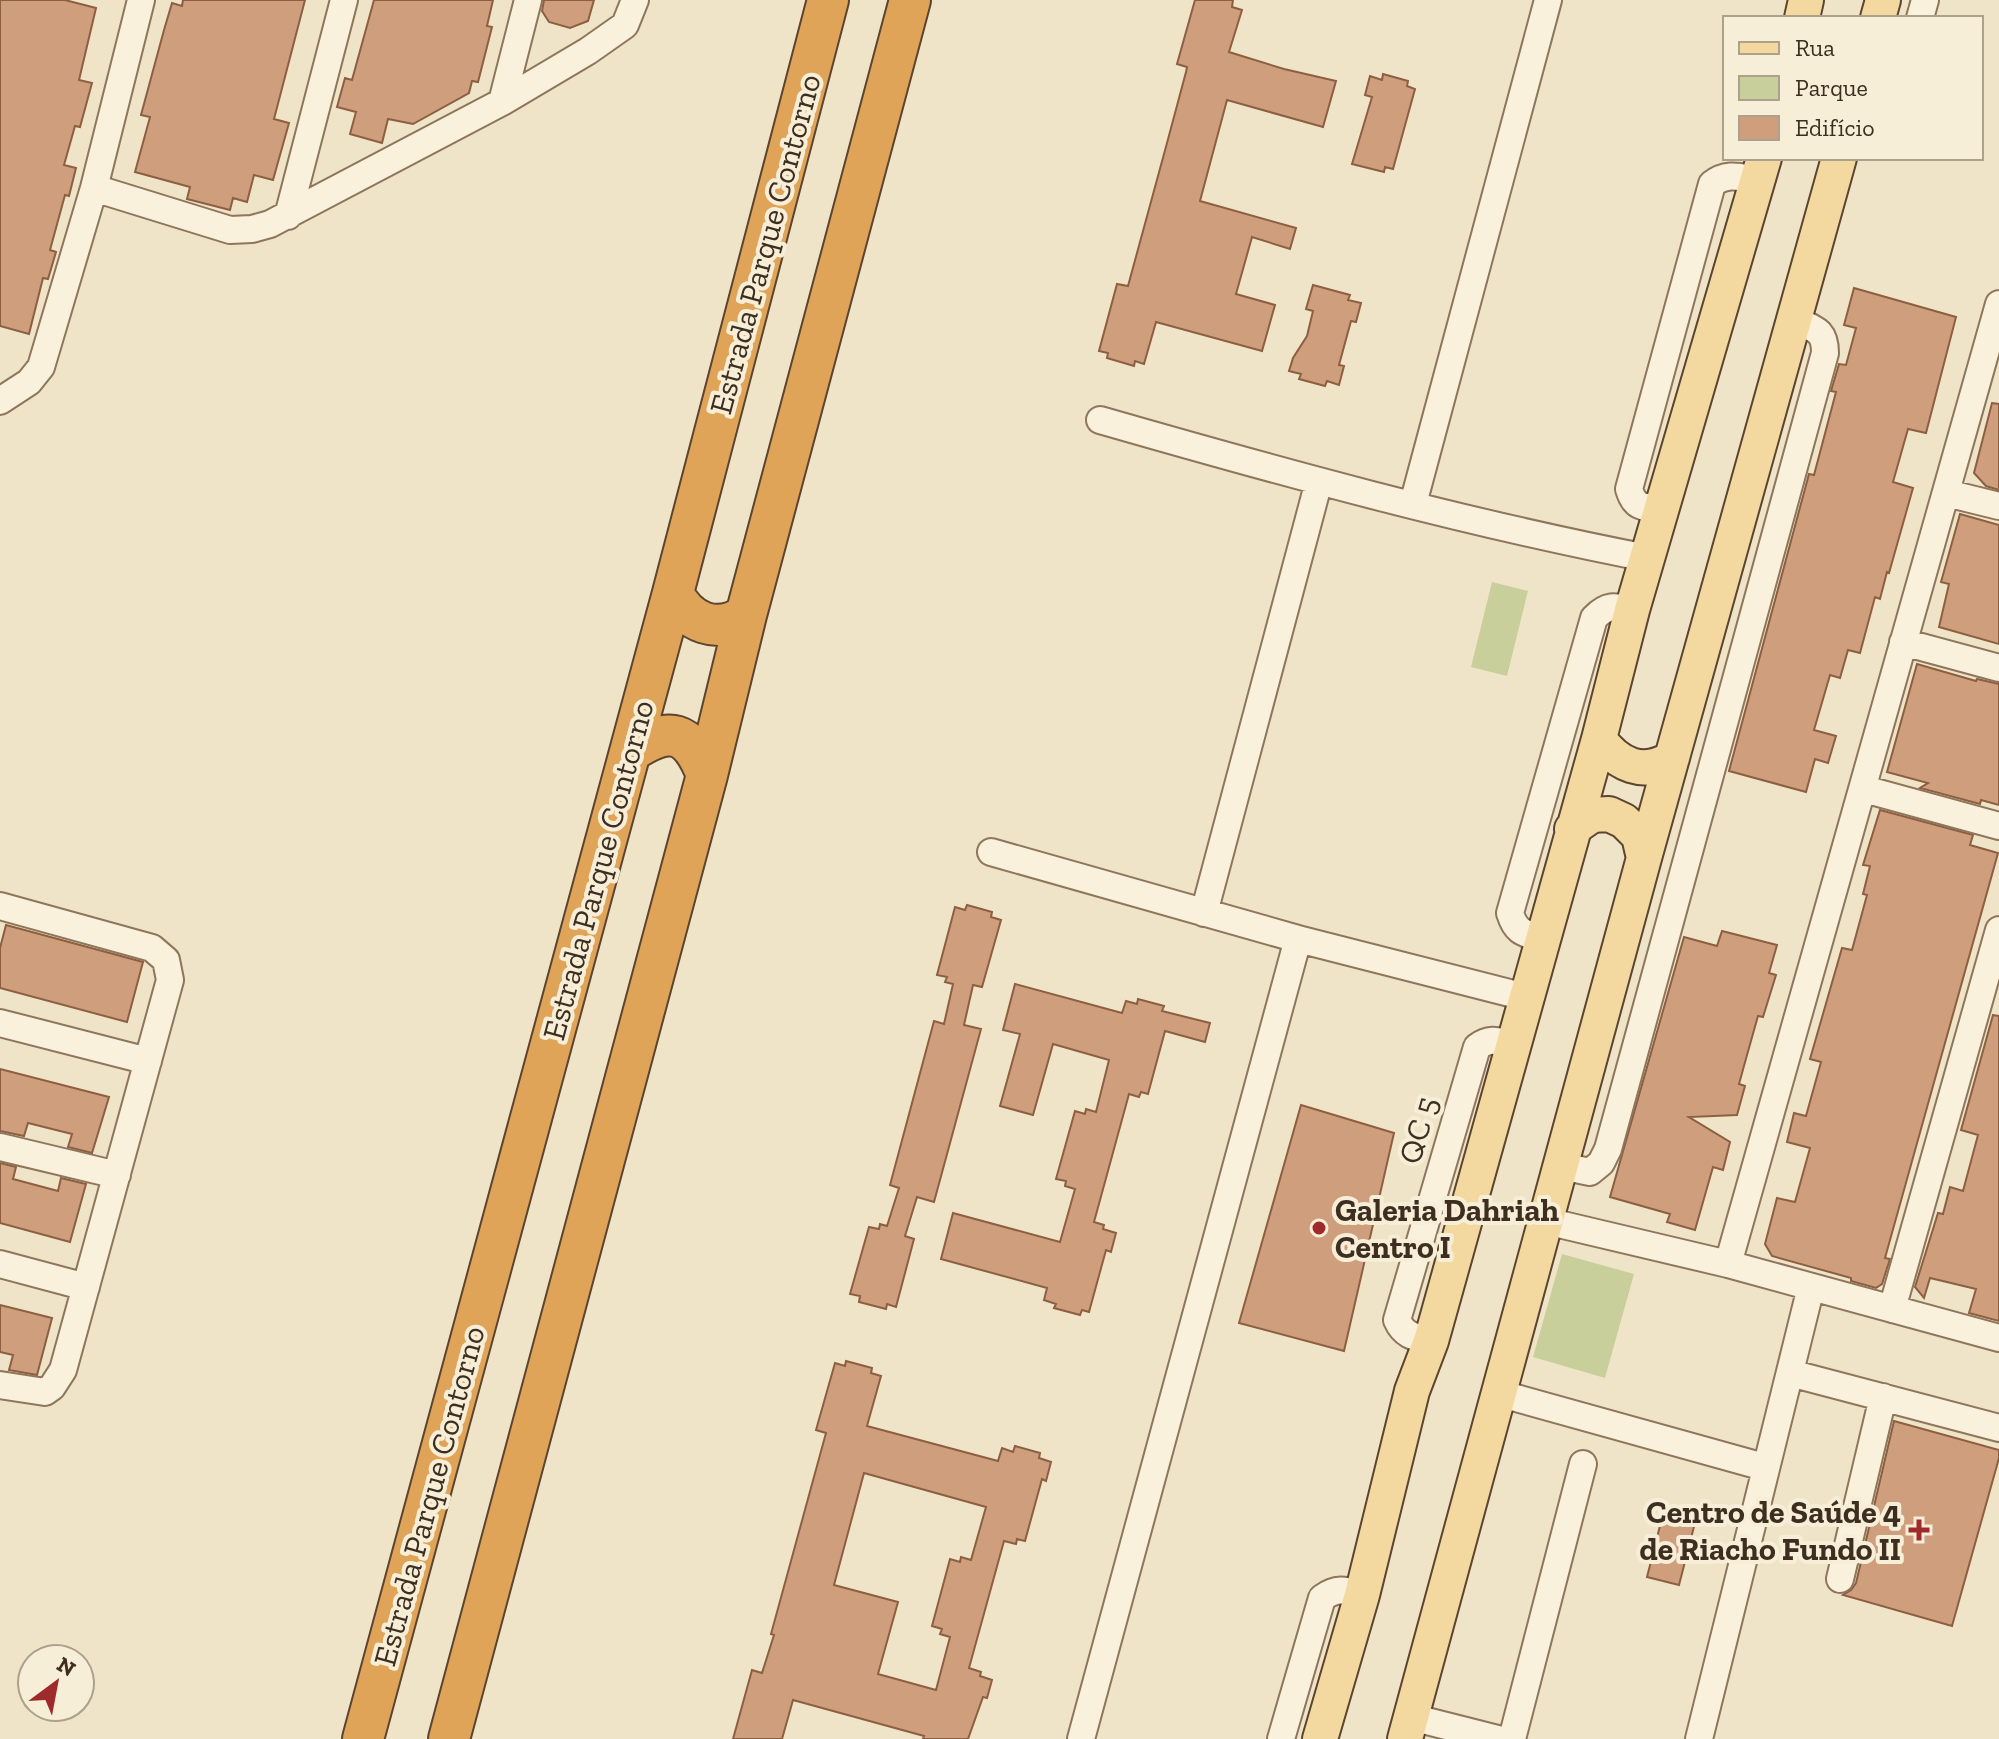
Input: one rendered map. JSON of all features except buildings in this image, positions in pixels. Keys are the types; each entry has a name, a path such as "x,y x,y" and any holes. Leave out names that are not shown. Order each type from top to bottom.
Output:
{"highway":[{"name":"Estrada Parque Contorno","path":"363,1739 673,593 828,0"},
{"path":"449,1739 910,0"},
{"path":"673,593 689,615 712,627 726,626 746,615"},
{"path":"630,752 650,738 661,735 681,738 700,757 707,775"}],"main road":[{"path":"1408,1728 1644,858 1838,160"},
{"path":"1320,1739 1362,1595 1412,1391 1431,1341 1632,610 1761,169"},
{"path":"1599,739 1611,756 1628,764 1658,768 1672,758"},
{"path":"1572,829 1592,815 1609,814 1624,821 1639,836 1644,858"}],"street":[{"path":"0,401 29,382 41,367 94,188 141,0"},
{"path":"288,216 344,0"},
{"path":"502,102 528,0"},
{"path":"1413,504 1548,0"},
{"path":"94,188 230,230 252,229 288,216 502,102 608,38 625,25 632,9"},
{"path":"1728,1264 1999,304"},
{"path":"1561,1166 1590,1172 1601,1163 1612,1134 1825,353 1825,339 1817,330 1794,320"},
{"path":"1100,420 1521,533 1647,558"},
{"path":"1204,913 1319,481"},
{"path":"1946,493 1999,506"},
{"path":"1543,939 1523,933 1514,926 1510,913 1594,618 1603,608 1615,606 1632,610"},
{"path":"1903,642 1999,668"},
{"path":"1864,789 1999,826"},
{"path":"991,852 1298,939 1525,997"},
{"path":"0,906 152,948 166,960 170,980 63,1370 45,1392 0,1385"},
{"path":"1892,1309 1999,930"},
{"path":"1081,1739 1298,939"},
{"path":"0,1023 148,1061"},
{"path":"0,1147 117,1175"},
{"path":"1546,1221 1728,1264 1999,1338"},
{"path":"0,1264 86,1287"},
{"path":"1699,1739 1811,1287"},
{"path":"1790,1373 1999,1428"},
{"path":"1498,1393 1764,1467"},
{"path":"1840,1579 1883,1397"},
{"path":"1512,1739 1583,1464"},
{"path":"1281,1739 1322,1598 1332,1591 1343,1589 1362,1595"},
{"path":"1408,1728 1498,1739"}],"green space":[{"path":"1492,582 1528,591 1507,676 1471,667"},
{"path":"1562,1254 1634,1274 1605,1378 1533,1357"}],"place":[{"name":"Galeria Dahriah Centro I","path":"1319,1228"},
{"name":"Centro de Saúde 4 de Riacho Fundo II","path":"1919,1530"}]}
